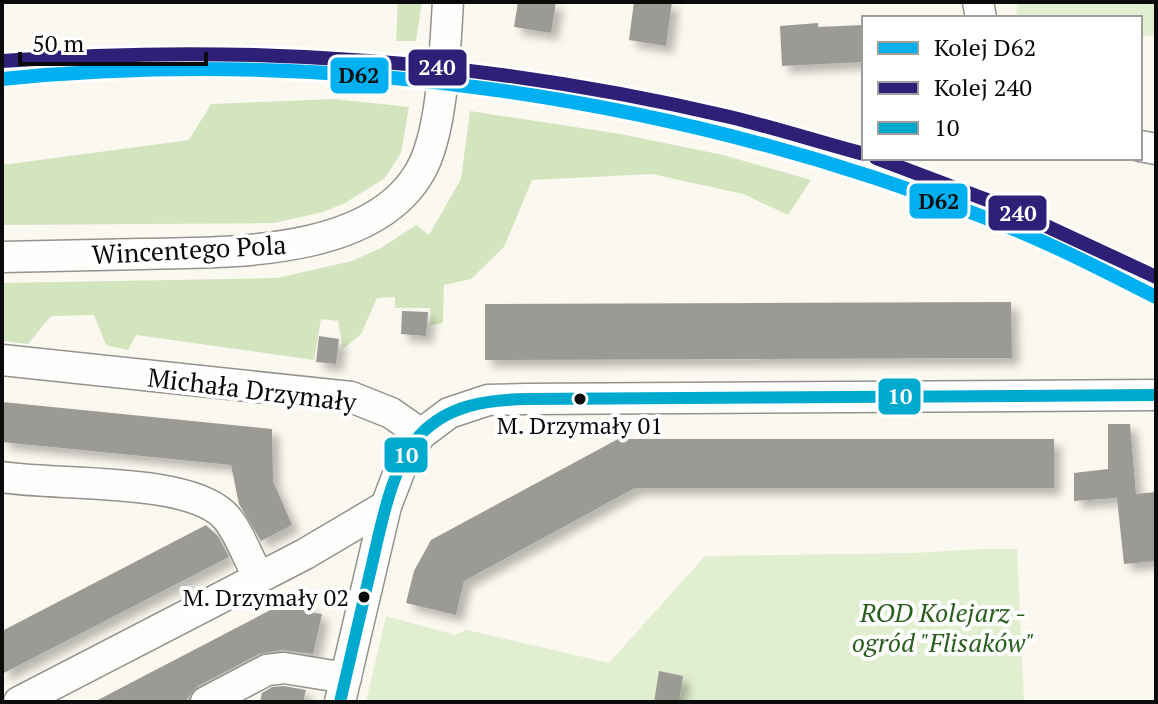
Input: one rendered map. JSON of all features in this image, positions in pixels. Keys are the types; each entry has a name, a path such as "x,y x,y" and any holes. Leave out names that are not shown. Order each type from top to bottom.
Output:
{"street":[{"name":"Wincentego Pola","path":"2,257 250,251 300,243 347,229 365,220 396,201 416,178 430,147 437,114 448,2"},
{"name":"Michała Drzymały","path":"2,360 351,397 391,413 421,434"},
{"path":"206,702 267,670 284,668 343,690 386,506 399,467 421,434 449,413 488,400 1156,395"},
{"path":"2,477 134,487 189,496 211,504 227,517 254,568"},
{"path":"19,702 305,554 386,506"}],"green space":[{"path":"398,2 422,2 416,41 396,41"},
{"path":"1017,2 1156,2 1156,35 1142,37 1142,16 1016,16"},
{"path":"335,99 409,107 401,153 385,178 345,203 323,212 274,223 2,225 2,165 189,140 211,104"},
{"path":"470,111 620,134 723,155 811,180 788,215 743,194 652,174 532,180 504,247 471,279 444,285 443,323 431,325 430,308 395,308 395,297 377,298 361,334 343,349 338,321 321,319 314,360 136,335 128,350 106,345 94,315 51,316 28,344 2,341 2,283 277,278 352,261 381,248 416,225 429,235 461,179"},
{"name":"ROD Kolejarz - ogród \"Flisaków\"","path":"1017,549 1024,702 366,702 386,616 455,635 467,630 609,663 705,556"}],"building":[{"path":"518,2 556,2 551,33 514,27"},
{"path":"634,2 672,2 666,46 629,40"},
{"path":"818,23 818,27 862,25 862,62 782,66 780,26"},
{"path":"1011,302 1012,358 485,360 485,304"},
{"path":"402,311 428,312 426,336 401,334"},
{"path":"319,336 339,339 336,364 316,362"},
{"path":"2,402 272,429 273,481 292,525 261,541 239,504 231,465 2,442"},
{"path":"1108,424 1130,424 1136,494 1156,492 1156,561 1124,564 1117,498 1074,501 1074,473 1108,469"},
{"path":"618,439 1054,439 1054,488 635,488 464,581 456,615 406,603 414,571 431,540"},
{"path":"206,525 218,536 229,557 2,674 2,631"},
{"path":"296,603 309,605 314,613 322,614 313,654 282,650 259,654 198,686 184,702 94,702 280,605 288,607"},
{"path":"659,671 683,676 679,702 654,702"},
{"path":"272,687 306,690 303,702 260,702 262,693"}],"rail line":[{"name":"240","path":"2,61 187,54 278,56 458,69 639,97 730,117 862,153"},
{"name":"D62","path":"2,79 127,71 252,70 377,77 502,91 626,112 748,141 869,176 1008,227 1156,297"},
{"name":"240","path":"881,160 1003,206 1156,277"}],"transit line":[{"name":"10","path":"340,702 382,522 400,465 409,449 431,425 469,406 526,399 1156,395"}],"place":[{"name":"M. Drzymały 01","path":"580,399"},
{"name":"M. Drzymały 02","path":"364,597"}]}
